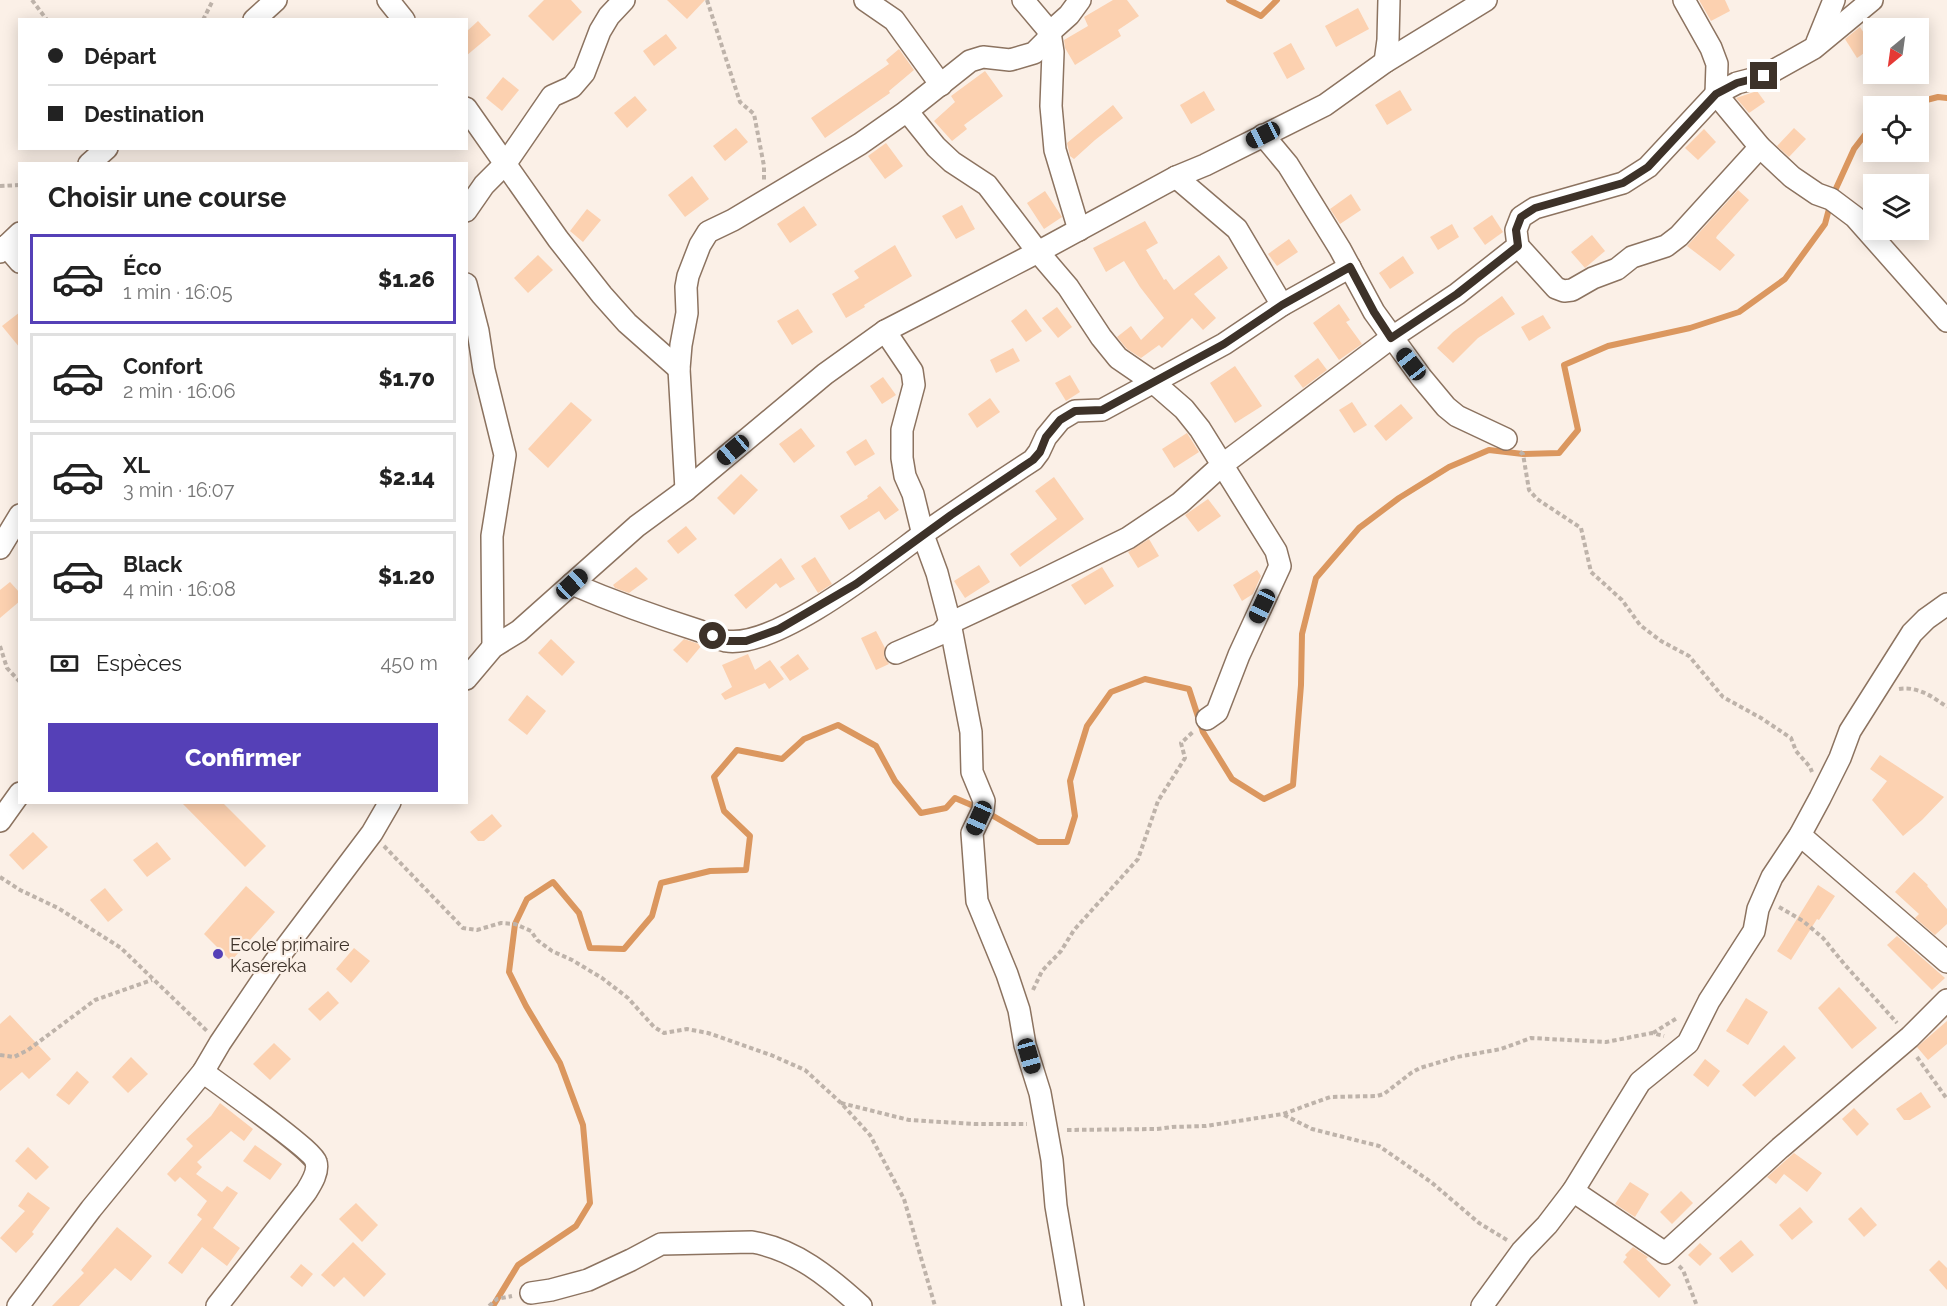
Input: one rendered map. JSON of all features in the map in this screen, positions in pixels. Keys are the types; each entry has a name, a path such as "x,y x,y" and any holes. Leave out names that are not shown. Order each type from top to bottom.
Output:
{"street":[{"path":"256,18 276,0"},
{"path":"388,0 402,18"},
{"path":"468,208 484,185 506,163 552,96 572,87 584,73 600,31 609,16 624,0"},
{"path":"865,0 894,20 941,85"},
{"path":"1023,0 1050,32 1053,52 1051,106 1055,150 1080,230"},
{"path":"686,490 679,369 681,345 687,312 686,287 700,244 708,232 733,220 860,144 907,111 970,61 983,57 1010,60 1034,52 1080,0"},
{"path":"1385,62 1389,40 1389,0"},
{"path":"468,677 494,647 519,631 637,526 686,490 825,374 885,331 1080,230 1176,177 1205,165 1325,105 1385,62 1486,0"},
{"path":"1684,0 1711,48 1717,64 1716,94 1760,147 1792,177 1817,194 1831,199 1855,217 1947,321"},
{"path":"1814,48 1834,0"},
{"path":"1760,147 1679,236 1666,246 1632,257 1617,268 1572,290 1564,291 1556,288 1518,246 1516,230 1521,217 1535,208 1623,183 1648,167 1716,94 1737,83 1764,76 1814,48 1872,0"},
{"path":"468,111 558,239 602,295 627,323 679,369"},
{"path":"907,111 936,147 952,162 987,185 1068,287 1101,337 1118,358 1153,382 1184,409 1200,429 1276,551 1281,566 1239,655 1217,712 1200,725"},
{"path":"1263,135 1288,165 1391,338 1446,407 1470,423 1506,439"},
{"path":"91,162 105,150"},
{"path":"1176,177 1237,229 1282,305"},
{"path":"896,652 939,634 950,623 1128,538 1180,503 1222,465 1391,338 1457,294 1518,246"},
{"path":"572,584 725,641 746,641 779,629 856,584 1033,460 1040,452 1046,437 1060,420 1075,411 1102,410 1224,344 1282,305 1350,267"},
{"path":"468,292 505,455 492,536 494,647"},
{"path":"885,331 912,370 914,385 902,430 902,458 905,476 914,494 923,535 937,573 950,623 971,732 972,772 984,801 983,810 972,833 977,901 985,924 997,946 1000,961 1007,974 1019,1010 1024,1045 1040,1093 1047,1124 1056,1206 1073,1306"},
{"path":"0,548 18,518"},
{"path":"1482,1306 1522,1251 1547,1225 1573,1191 1640,1082 1688,1043 1709,1001 1754,931 1762,897 1820,798 1840,758 1850,731 1912,633 1926,618 1947,604"},
{"path":"0,821 18,796"},
{"path":"18,1306 91,1209 203,1072 274,963 372,833 389,804"},
{"path":"1800,835 1947,962"},
{"path":"1573,1191 1665,1253 1780,1148 1910,1037 1947,1000"},
{"path":"203,1072 287,1135 313,1156 316,1162 315,1175 306,1192 217,1306"},
{"path":"531,1293 588,1280 661,1244 752,1242 766,1244 816,1268 861,1306"}],"path":[{"path":"32,0 46,18"},
{"path":"204,18 213,0"},
{"path":"707,0 740,102 754,114 764,166 765,199"},
{"path":"0,186 18,185"},
{"path":"1506,439 1523,454 1529,490 1533,496 1581,528 1588,562 1595,576 1622,600 1640,625 1661,641 1689,656 1723,697 1791,738 1796,751 1810,767 1820,798"},
{"path":"0,646 8,669 18,680"},
{"path":"1876,691 1905,688 1917,690 1947,708"},
{"path":"1019,1010 1030,999 1042,971 1061,951 1074,930 1138,859 1158,801 1185,758 1181,743 1200,725"},
{"path":"372,833 463,928 477,930 501,923 515,924 531,931 537,940 552,951 602,978 628,998 654,1028 664,1033 687,1029 708,1033 771,1055 805,1070 841,1103 870,1135 904,1199 935,1306"},
{"path":"0,877 8,884 58,908 121,948 220,1043"},
{"path":"1762,897 1803,921 1823,938 1910,1037 1914,1053 1947,1099"},
{"path":"0,1055 14,1057 28,1050 95,1000 152,980"},
{"path":"841,1103 909,1120 964,1124 1047,1124 1073,1131 1206,1126 1283,1114 1330,1097 1377,1096 1384,1094 1420,1068 1457,1057 1501,1049 1531,1038 1606,1042 1652,1033 1688,1043"},
{"path":"1283,1114 1312,1129 1379,1146 1431,1182 1479,1223 1522,1251"},
{"path":"1665,1253 1683,1269 1696,1306"},
{"path":"489,1306 497,1299 531,1293"}],"building":[{"path":"544,0 571,0 582,12 553,41 528,16"},
{"path":"667,0 705,0 687,19"},
{"path":"1113,0 1127,0 1139,16 1118,30 1121,36 1075,65 1065,48 1064,40 1088,26 1084,17"},
{"path":"1699,0 1725,0 1730,11 1711,21"},
{"path":"1358,8 1369,29 1336,47 1325,26"},
{"path":"478,21 491,35 468,54 468,30"},
{"path":"1860,27 1863,32 1863,54 1857,58 1845,39"},
{"path":"666,34 677,48 654,66 643,51"},
{"path":"1291,43 1305,69 1287,79 1273,53"},
{"path":"899,49 914,70 889,91 890,93 825,138 811,118 889,64 886,60"},
{"path":"985,71 1003,96 964,125 967,129 952,141 934,121 955,102 951,96"},
{"path":"503,77 519,90 502,111 486,98"},
{"path":"1400,90 1412,110 1387,125 1375,105"},
{"path":"1204,91 1215,110 1191,124 1180,105"},
{"path":"1757,91 1765,102 1749,113 1736,98"},
{"path":"635,96 647,110 627,128 614,113"},
{"path":"1113,105 1123,118 1074,159 1070,156 1067,143"},
{"path":"736,128 748,142 725,161 713,146"},
{"path":"1794,128 1806,139 1789,157 1777,146"},
{"path":"1704,129 1716,142 1698,160 1685,148"},
{"path":"886,143 903,166 885,179 868,156"},
{"path":"692,176 709,199 685,217 668,195"},
{"path":"1738,190 1749,200 1716,238 1735,255 1720,271 1687,246"},
{"path":"1045,191 1062,217 1044,229 1027,203"},
{"path":"1351,194 1361,210 1340,224 1330,209"},
{"path":"962,205 975,229 956,239 942,216"},
{"path":"804,206 817,225 790,243 777,224"},
{"path":"587,209 601,220 583,242 570,231"},
{"path":"1492,215 1503,232 1485,245 1473,228"},
{"path":"1145,221 1158,243 1146,250 1164,280 1166,279 1174,290 1219,255 1228,268 1194,294 1216,318 1203,330 1192,318 1162,348 1159,345 1141,358 1127,349 1117,337 1131,326 1141,340 1164,318 1140,287 1124,261 1106,272 1093,248"},
{"path":"1452,224 1459,237 1438,250 1430,237"},
{"path":"1592,235 1605,251 1585,268 1571,252"},
{"path":"1289,239 1298,252 1277,266 1268,254"},
{"path":"895,245 912,276 846,318 832,294 859,278 854,271"},
{"path":"538,255 553,270 528,293 514,278"},
{"path":"1403,256 1414,273 1390,289 1379,273"},
{"path":"1502,296 1515,314 1478,338 1453,363 1437,348 1453,332"},
{"path":"1339,304 1350,320 1346,322 1362,344 1339,360 1313,323"},
{"path":"1057,307 1072,327 1058,338 1042,318"},
{"path":"798,309 813,332 792,345 777,321"},
{"path":"1026,309 1042,331 1026,342 1011,321"},
{"path":"18,314 18,346 2,326"},
{"path":"1543,315 1551,328 1529,341 1521,327"},
{"path":"1013,348 1020,361 996,373 990,360"},
{"path":"1318,358 1327,370 1303,388 1294,376"},
{"path":"1235,366 1262,406 1235,423 1210,383"},
{"path":"1070,375 1080,392 1066,401 1055,383"},
{"path":"883,377 896,395 882,404 870,386"},
{"path":"990,398 1000,412 977,428 968,414"},
{"path":"571,402 592,420 548,468 528,449"},
{"path":"1352,402 1367,425 1354,433 1339,410"},
{"path":"1401,404 1413,418 1386,441 1374,426"},
{"path":"801,428 815,446 794,463 779,444"},
{"path":"1187,433 1199,452 1174,468 1162,449"},
{"path":"866,439 875,454 855,466 846,452"},
{"path":"741,474 758,490 734,515 717,498"},
{"path":"1054,477 1084,519 1020,567 1010,554 1057,519 1035,491"},
{"path":"880,486 899,510 885,520 879,511 849,530 840,516 868,498 867,496"},
{"path":"1208,499 1221,516 1198,532 1185,515"},
{"path":"686,526 697,539 678,554 667,541"},
{"path":"1149,539 1159,556 1138,568 1128,552"},
{"path":"815,557 832,584 818,593 801,566"},
{"path":"781,558 795,579 780,588 776,583 746,609 734,595"},
{"path":"979,565 990,582 965,598 954,581"},
{"path":"636,567 648,579 629,593 615,588 613,585"},
{"path":"1102,567 1114,586 1085,605 1071,585"},
{"path":"1257,570 1261,576 1253,594 1242,601 1233,585"},
{"path":"10,582 18,591 18,603 0,618 0,590"},
{"path":"876,631 885,648 884,657 889,664 876,670 861,638"},
{"path":"551,639 575,662 562,676 538,653"},
{"path":"684,639 702,645 687,663 673,650"},
{"path":"748,654 755,670 770,660 784,679 769,689 765,683 725,700 721,694 732,687 722,665"},
{"path":"798,654 809,669 790,681 780,667"},
{"path":"527,695 546,711 527,735 508,720"},
{"path":"1880,755 1944,797 1903,836 1872,800 1887,781 1870,769"},
{"path":"183,804 224,804 266,846 245,867"},
{"path":"492,814 502,826 484,841 478,841 470,832"},
{"path":"33,832 48,847 23,870 9,855"},
{"path":"157,842 171,859 147,877 133,860"},
{"path":"1914,872 1947,909 1947,924 1935,935 1915,918 1919,914 1895,892"},
{"path":"1818,885 1835,896 1819,920 1817,919 1791,960 1777,951"},
{"path":"246,886 275,912 231,961 204,934"},
{"path":"105,888 123,910 108,922 90,900"},
{"path":"1897,936 1945,978 1932,990 1887,945"},
{"path":"354,948 370,961 351,983 336,969"},
{"path":"1839,987 1877,1028 1852,1049 1818,1008"},
{"path":"328,991 339,1003 320,1021 308,1009"},
{"path":"1746,998 1768,1012 1748,1045 1726,1031"},
{"path":"10,1015 51,1059 29,1079 22,1072 0,1091 0,1024"},
{"path":"1947,1021 1947,1044 1928,1060 1917,1047"},
{"path":"274,1043 291,1059 270,1080 253,1064"},
{"path":"1784,1045 1796,1058 1755,1097 1742,1085"},
{"path":"131,1057 148,1074 128,1093 112,1077"},
{"path":"1705,1059 1720,1071 1708,1087 1693,1075"},
{"path":"77,1071 89,1082 69,1105 56,1095"},
{"path":"1921,1092 1931,1107 1910,1120 1904,1120 1896,1109"},
{"path":"220,1103 253,1129 244,1141 231,1131 197,1162 202,1167 196,1174 222,1192 227,1186 238,1193 213,1228 240,1248 227,1266 202,1247 182,1274 168,1263 202,1219 197,1215 207,1201 180,1177 175,1182 167,1174 193,1146 186,1139 211,1116"},
{"path":"1854,1108 1869,1124 1857,1136 1842,1119"},
{"path":"255,1145 282,1164 270,1180 243,1161"},
{"path":"28,1147 49,1167 36,1180 15,1161"},
{"path":"1794,1153 1822,1173 1807,1192 1784,1174 1776,1184 1767,1177"},
{"path":"1630,1182 1649,1194 1635,1217 1615,1204"},
{"path":"1681,1191 1693,1203 1672,1224 1660,1212"},
{"path":"28,1192 50,1208 32,1232 34,1234 16,1253 0,1238 25,1211 18,1206"},
{"path":"356,1203 378,1225 362,1242 339,1219"},
{"path":"1800,1207 1813,1222 1792,1240 1779,1225"},
{"path":"1861,1207 1877,1225 1864,1237 1848,1219"},
{"path":"117,1227 152,1256 131,1281 115,1268 79,1306 52,1306 84,1273 81,1270"},
{"path":"1741,1240 1754,1255 1732,1273 1719,1258"},
{"path":"353,1242 386,1274 364,1297 344,1277 334,1287 321,1275"},
{"path":"1700,1243 1712,1254 1700,1266 1688,1255"},
{"path":"1633,1247 1648,1257 1646,1259 1671,1285 1659,1298 1623,1262 1627,1257 1625,1255"},
{"path":"1939,1260 1947,1268 1947,1290 1929,1270"},
{"path":"301,1264 313,1274 302,1287 290,1277"}],"waterway":[{"path":"1229,0 1261,16 1277,0"},
{"path":"1929,99 1947,98"},
{"path":"1833,195 1854,149 1863,137"},
{"path":"493,1306 518,1265 576,1226 590,1203 583,1125 560,1063 509,972 515,924 527,899 553,882 579,913 590,948 624,949 652,916 661,883 710,871 746,870 750,836 724,811 714,777 737,750 782,759 804,739 838,725 876,746 895,781 921,813 946,808 955,798 983,810 1038,842 1067,842 1075,816 1070,781 1087,726 1111,692 1145,679 1189,689 1203,732 1232,779 1264,799 1293,785 1301,685 1302,634 1316,578 1359,528 1399,498 1449,467 1489,450 1523,454 1559,453 1578,430 1564,365 1608,346 1690,328 1739,312 1785,279 1825,224 1830,205"}],"place":[{"name":"Ecole primaire Kasereka","path":"218,954"}],"route":[{"path":"713,636 725,641 746,641 779,629 856,584 951,515 1033,460 1040,452 1046,437 1060,420 1075,411 1102,410 1224,344 1282,305 1350,267 1391,338 1457,294 1518,246 1516,230 1521,217 1535,208 1623,183 1648,167 1716,94 1737,83 1764,76"}]}
